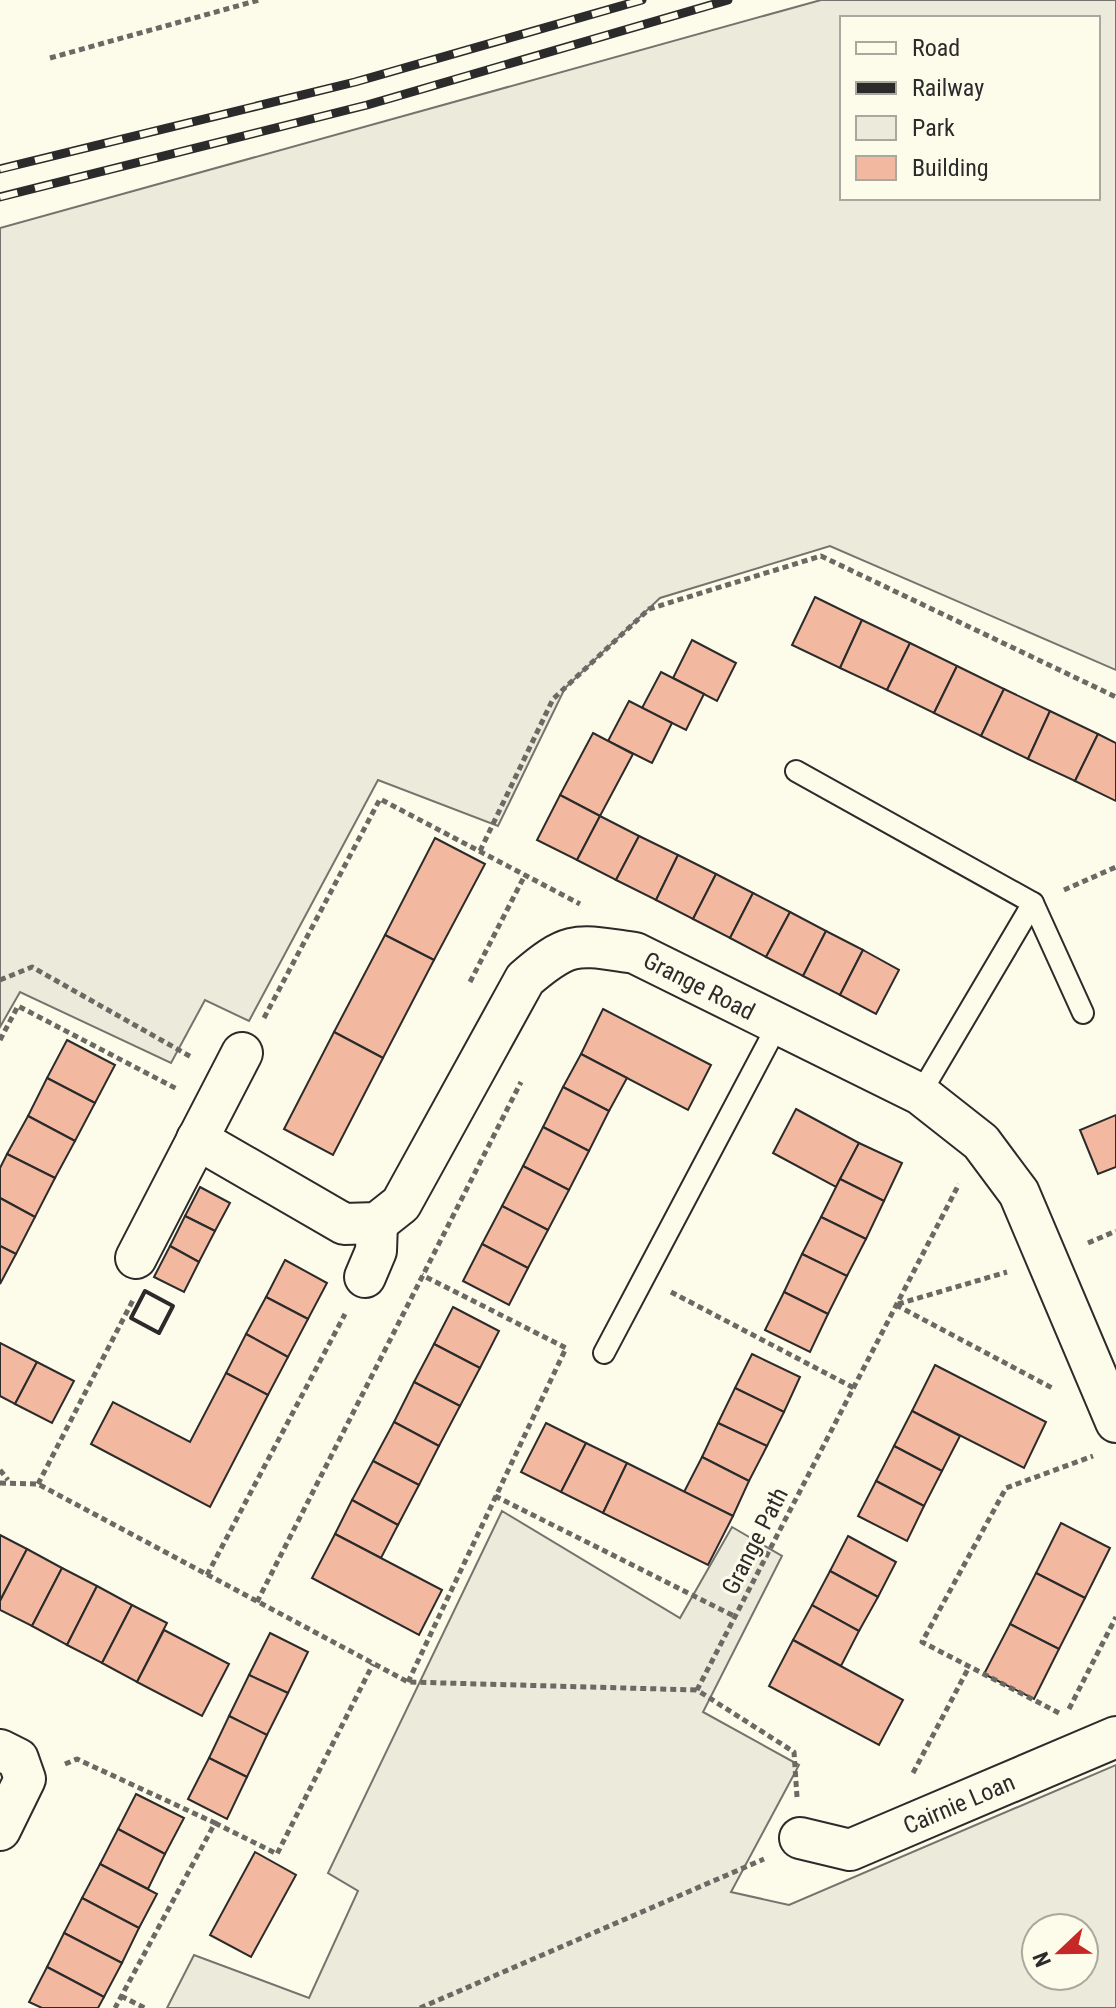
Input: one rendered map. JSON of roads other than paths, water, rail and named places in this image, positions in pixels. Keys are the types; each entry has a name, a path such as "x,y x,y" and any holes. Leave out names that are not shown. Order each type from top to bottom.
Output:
{"street":[{"name":"Grange Road","path":"377,1223 401,1204 525,979 555,953 569,949 584,946 635,953 777,1026 920,1094 981,1142 1019,1193 1049,1260 1109,1426"},
{"path":"136,1258 220,1094 344,1224 377,1223 376,1251 365,1277"},
{"name":"Cairnie Loan","path":"800,1838 850,1850 1116,1737"},
{"path":"0,1750 18,1759 25,1779 0,1830"}],"lane":[{"path":"796,771 1033,903 1083,1013"},
{"path":"920,1094 1033,903"},
{"path":"604,1353 777,1026"}],"railway":[{"path":"0,169 355,82 642,0"},
{"path":"0,197 367,105 728,0"}]}
